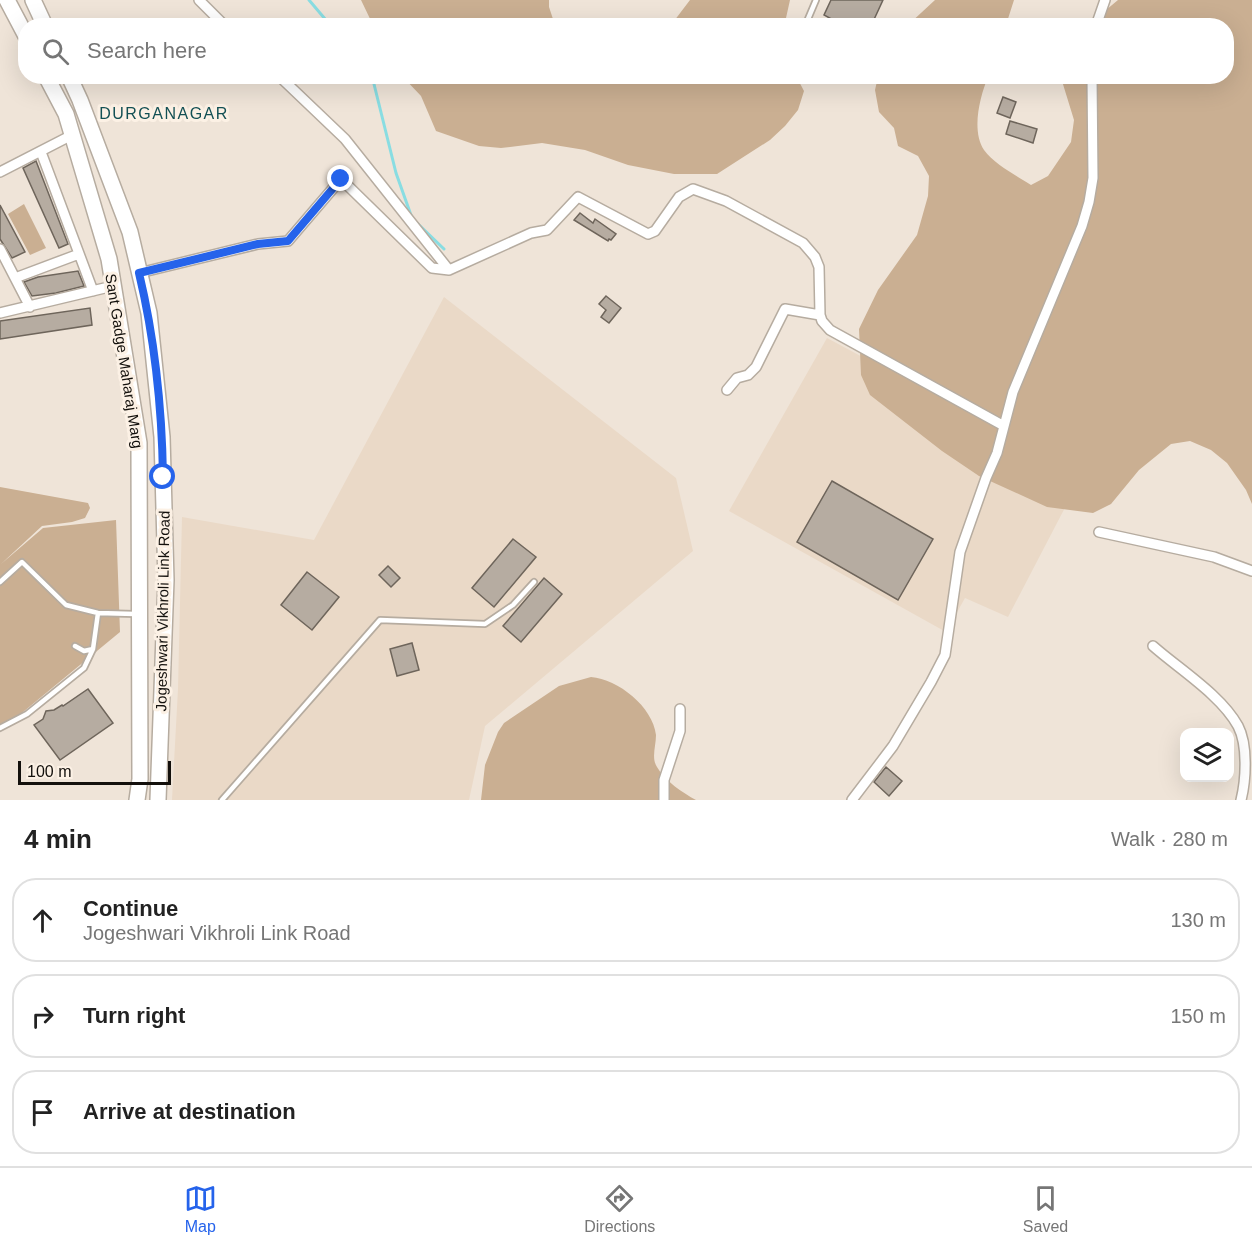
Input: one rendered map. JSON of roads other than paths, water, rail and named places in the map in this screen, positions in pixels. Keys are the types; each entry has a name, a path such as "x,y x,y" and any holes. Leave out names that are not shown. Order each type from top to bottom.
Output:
{"main road":[{"path":"7,0 18,21"},
{"path":"33,0 41,18"},
{"name":"Sant Gadge Maharaj Marg","path":"50,84 66,114 109,259 139,443 140,778 137,800"},
{"name":"Jogeshwari Vikhroli Link Road","path":"73,84 130,232 149,313 162,437 166,580 158,800"}],"street":[{"path":"199,0 217,18"},
{"path":"1099,18 1105,0"},
{"path":"287,84 345,139 449,270"},
{"path":"852,800 893,746 945,655 960,552 997,453 1013,392 1082,226 1089,202 1093,178 1092,84"},
{"path":"0,172 72,135"},
{"path":"41,152 93,291"},
{"path":"139,273 258,244 288,241 341,179 432,267 449,270 531,233 547,230 578,197 648,234 655,231 680,197 693,189 726,201 804,243 819,267 820,315 830,330 1004,426"},
{"path":"0,249 30,307"},
{"path":"15,278 80,254"},
{"path":"0,313 113,286"},
{"path":"727,390 737,378 748,375 756,367 785,309 820,315"},
{"path":"1099,532 1214,557 1252,571"},
{"path":"1153,646 1215,698 1232,717 1239,729 1246,779 1241,800"},
{"path":"664,800 664,780 680,731 680,709"}],"lane":[{"path":"808,18 816,0"},
{"path":"0,582 22,562 66,606 98,613 140,615"},
{"path":"222,800 380,620 485,624 513,605 534,582"},
{"path":"0,728 27,714 84,668 93,649 98,613"},
{"path":"75,646 84,651 93,649"}],"waterway":[{"path":"309,0 324,18"},
{"path":"374,84 396,173 412,218"},
{"path":"417,223 444,249"}],"district":[{"name":"DURGANAGAR","path":"164,113"}]}
